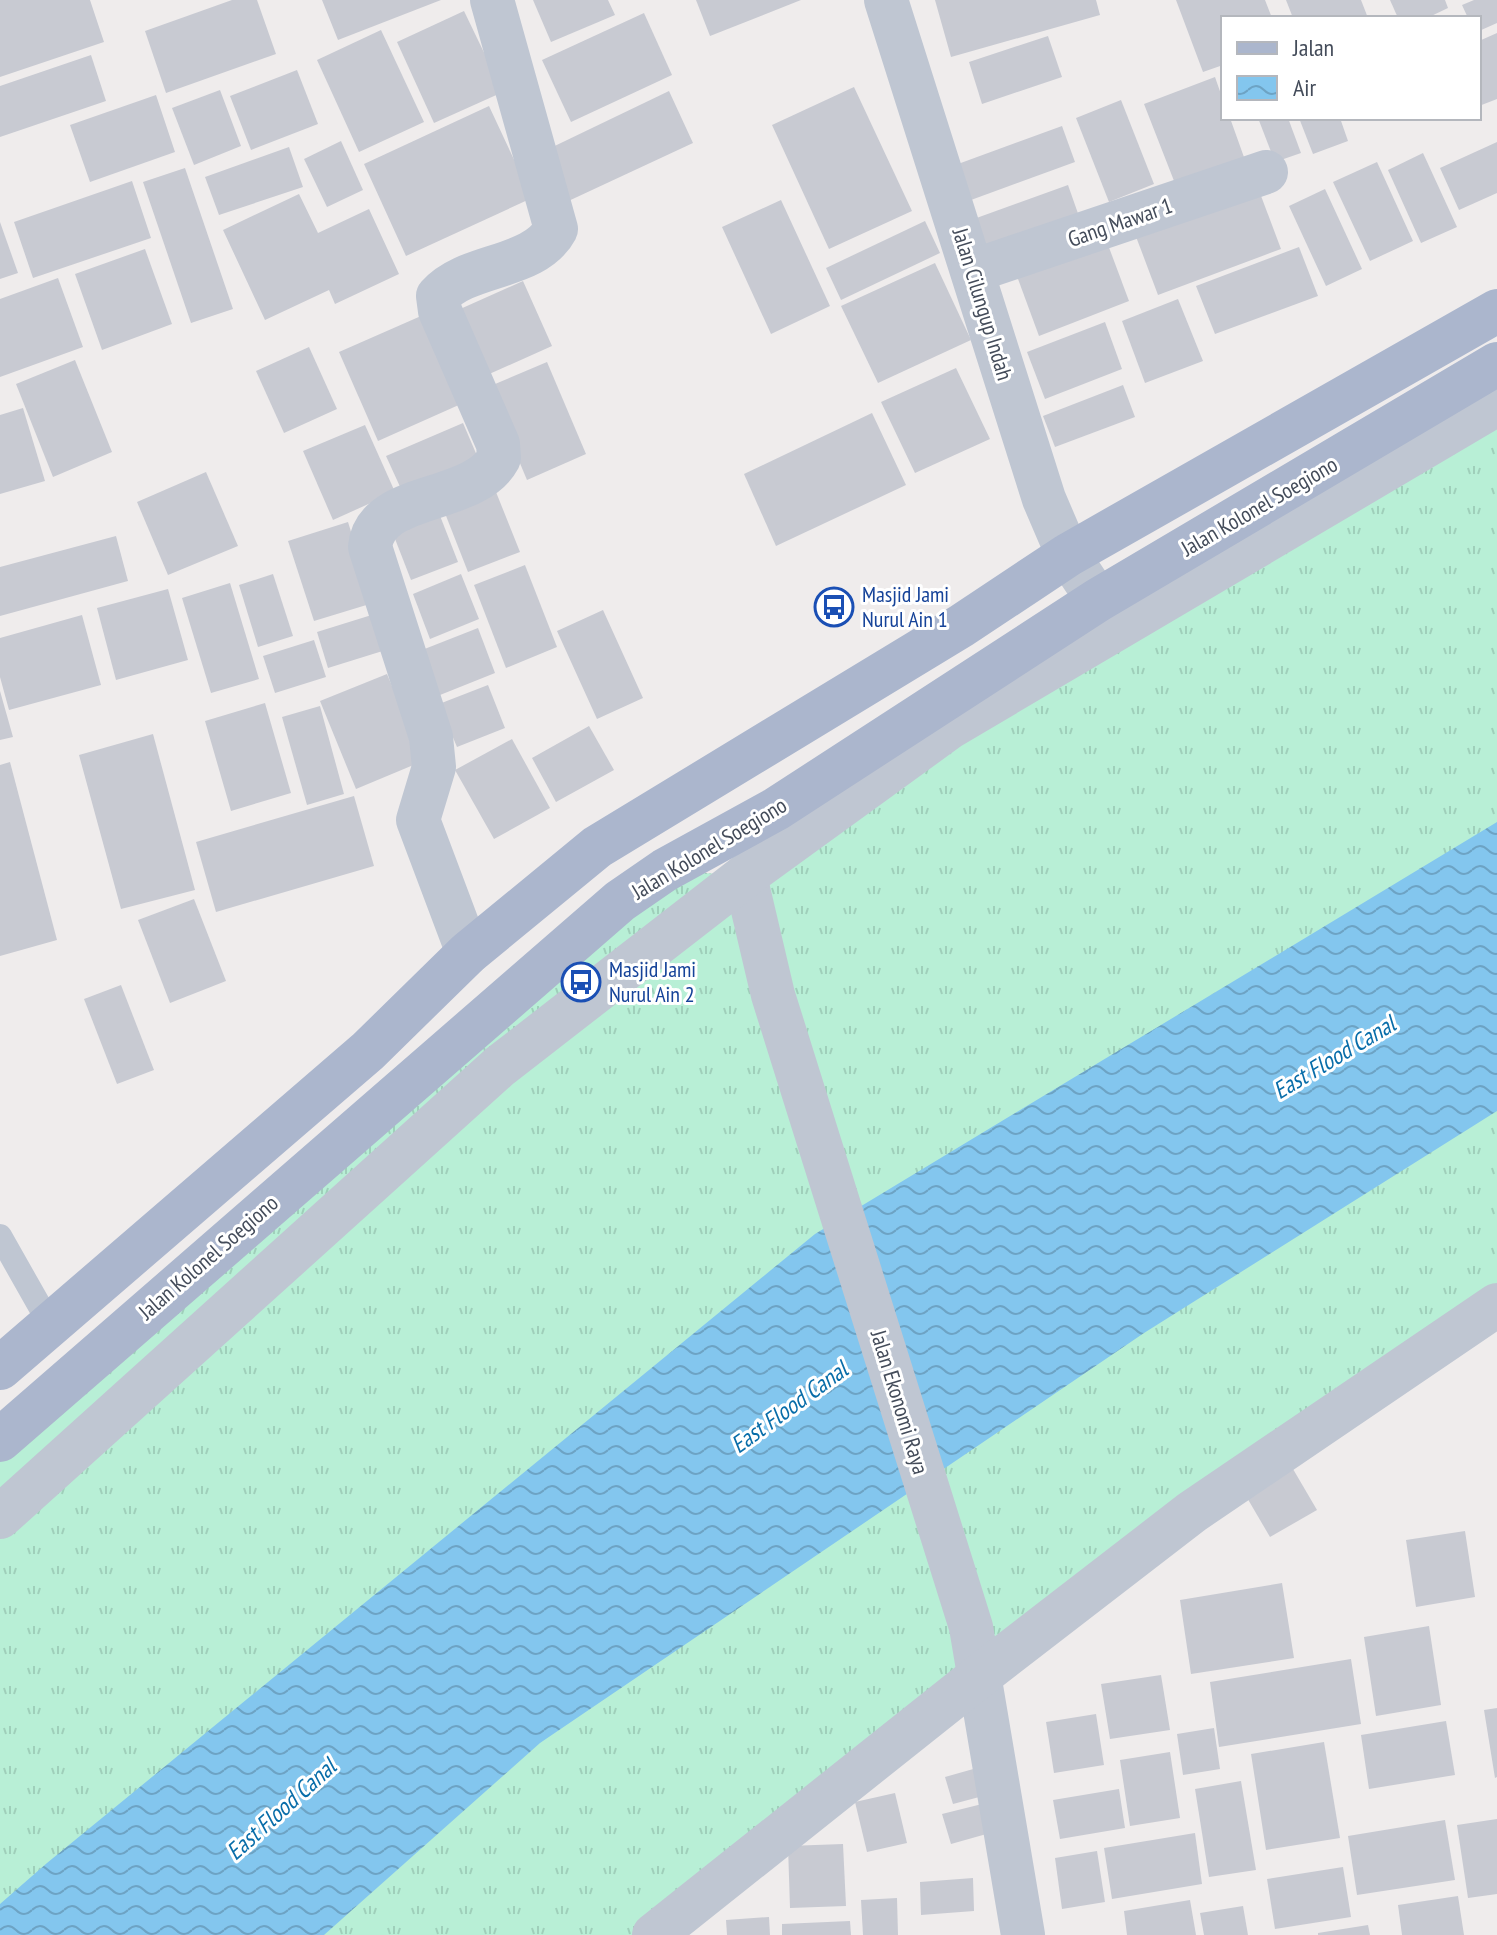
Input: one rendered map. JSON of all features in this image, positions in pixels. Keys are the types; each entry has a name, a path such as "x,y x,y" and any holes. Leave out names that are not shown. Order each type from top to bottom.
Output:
{"main road":[{"path":"0,1368 368,1051 468,953 597,847 961,626 1068,555 1497,311"},
{"name":"Jalan Kolonel Soegiono","path":"0,1440 620,901 665,870 776,809 1098,600 1497,364"}],"street":[{"path":"468,953 418,820 434,767 431,737 370,547 371,533 389,514 488,475 499,458 498,444 440,311 438,296 465,278 542,247 556,229 492,0"},
{"name":"Jalan Cilungup Indah","path":"886,0 1044,499 1068,555 1098,600"},
{"name":"Gang Mawar 1","path":"973,271 1266,172"},
{"path":"0,1517 500,1066 745,876 950,727 1497,404"},
{"path":"745,876 774,844 776,809"},
{"path":"665,870 745,876"},
{"name":"Jalan Ekonomi Raya","path":"745,876 773,995 971,1627 982,1674 1023,1935"},
{"path":"654,1935 982,1674 1192,1512 1497,1305"}],"lane":[{"path":"0,1236 51,1326"}],"green space":[{"path":"1497,364 1497,1326 982,1674 654,1935 0,1935 0,1440 665,870 745,876"}],"water":[{"name":"East Flood Canal","path":"1497,822 1497,1111 1144,1333 540,1743 324,1935 0,1935 0,1904 47,1863 815,1234"}],"building":[{"path":"0,0 90,0 104,42 0,77"},
{"path":"232,0 257,0 276,54 166,93 145,31"},
{"path":"322,0 441,0 338,40"},
{"path":"533,0 608,0 615,15 551,42"},
{"path":"696,0 801,0 710,36"},
{"path":"935,0 1096,0 1100,15 951,57"},
{"path":"1176,0 1265,0 1271,16 1221,16 1221,66 1203,72"},
{"path":"1286,0 1361,0 1367,16 1292,16"},
{"path":"1390,0 1445,0 1448,8 1431,16 1397,16"},
{"path":"1474,0 1497,0 1497,23 1481,30 1481,16 1467,16 1462,5"},
{"path":"464,11 503,92 434,123 397,42"},
{"path":"644,13 672,75 571,122 542,60"},
{"path":"381,30 424,122 359,152 317,60"},
{"path":"1497,33 1497,99 1481,105 1481,40"},
{"path":"1048,36 1062,77 982,104 969,62"},
{"path":"91,55 106,101 0,137 0,86"},
{"path":"297,70 318,124 251,150 230,96"},
{"path":"1215,77 1221,94 1221,120 1231,120 1245,160 1176,186 1144,104"},
{"path":"854,87 912,211 829,249 772,125"},
{"path":"220,90 241,146 194,165 172,108"},
{"path":"669,91 693,143 562,204 538,154"},
{"path":"156,95 175,152 90,182 70,125"},
{"path":"1121,100 1154,184 1109,202 1076,118"},
{"path":"489,106 532,198 406,256 364,164"},
{"path":"1259,120 1289,120 1301,153 1275,162"},
{"path":"1300,120 1341,120 1348,141 1313,154"},
{"path":"1062,126 1075,162 971,200 958,164"},
{"path":"341,141 363,190 327,207 304,159"},
{"path":"1497,142 1497,193 1459,210 1440,168"},
{"path":"289,147 303,187 219,215 205,177"},
{"path":"1423,153 1457,227 1421,243 1388,170"},
{"path":"1377,162 1413,241 1370,261 1333,182"},
{"path":"185,168 233,309 191,323 143,182"},
{"path":"1255,180 1281,249 1158,295 1132,226"},
{"path":"132,181 151,238 33,278 14,222"},
{"path":"1068,185 1081,222 984,257 971,220"},
{"path":"1325,189 1362,269 1326,286 1289,206"},
{"path":"299,194 318,233 369,209 399,274 335,304 329,290 265,320 223,230"},
{"path":"781,200 830,306 771,334 722,227"},
{"path":"925,221 940,253 841,300 826,268"},
{"path":"0,222 18,273 0,279"},
{"path":"1104,234 1129,301 1039,336 1014,268"},
{"path":"1299,247 1318,296 1215,334 1196,286"},
{"path":"145,249 172,324 102,350 75,274"},
{"path":"935,263 971,340 878,383 841,306"},
{"path":"58,278 83,347 0,377 0,299"},
{"path":"523,281 552,346 487,375 458,310"},
{"path":"1178,299 1203,361 1145,383 1122,321"},
{"path":"421,316 461,404 378,441 339,352"},
{"path":"1105,322 1122,369 1045,399 1027,352"},
{"path":"309,347 337,409 284,433 256,371"},
{"path":"75,360 112,452 53,477 16,384"},
{"path":"547,362 586,454 527,480 488,387"},
{"path":"956,368 990,439 915,473 881,402"},
{"path":"1123,385 1135,417 1055,447 1043,416"},
{"path":"23,408 45,481 0,494 0,415"},
{"path":"872,413 906,485 776,546 744,474"},
{"path":"463,423 478,458 402,491 386,456"},
{"path":"365,425 395,492 333,520 303,451"},
{"path":"206,472 238,546 168,575 137,502"},
{"path":"492,482 520,552 468,572 441,503"},
{"path":"437,508 458,562 411,580 390,526"},
{"path":"348,522 373,603 314,621 288,541"},
{"path":"116,536 128,581 0,616 0,567"},
{"path":"525,565 557,647 506,668 474,585"},
{"path":"273,574 293,636 258,647 239,585"},
{"path":"461,574 479,619 430,639 413,594"},
{"path":"230,583 259,679 211,693 182,598"},
{"path":"168,589 188,660 116,680 97,608"},
{"path":"603,610 643,698 597,719 557,631"},
{"path":"378,613 389,649 328,668 317,632"},
{"path":"82,615 101,685 9,710 0,677 0,638"},
{"path":"478,628 495,673 440,695 422,650"},
{"path":"314,640 326,677 275,693 263,656"},
{"path":"387,674 423,761 356,789 320,701"},
{"path":"488,685 505,728 457,747 439,704"},
{"path":"0,691 13,737 0,740"},
{"path":"265,703 291,793 231,811 205,721"},
{"path":"320,706 344,794 307,805 282,717"},
{"path":"589,726 614,770 556,802 532,758"},
{"path":"153,734 195,890 121,909 79,755"},
{"path":"512,739 550,808 494,839 455,770"},
{"path":"10,762 57,940 0,956 0,765"},
{"path":"354,796 374,866 216,912 196,842"},
{"path":"194,899 226,981 170,1003 138,920"},
{"path":"121,985 154,1070 117,1084 84,999"},
{"path":"1293,1469 1317,1510 1270,1537 1246,1496"},
{"path":"1465,1531 1475,1597 1416,1607 1406,1540"},
{"path":"1282,1583 1294,1658 1191,1674 1180,1600"},
{"path":"1429,1626 1441,1705 1376,1716 1364,1637"},
{"path":"1351,1659 1361,1724 1219,1747 1210,1682"},
{"path":"1161,1675 1170,1730 1110,1739 1101,1684"},
{"path":"1497,1708 1497,1777 1495,1778 1484,1710"},
{"path":"1096,1714 1104,1765 1054,1773 1046,1722"},
{"path":"1446,1721 1455,1775 1369,1789 1361,1735"},
{"path":"1214,1728 1220,1769 1183,1775 1177,1734"},
{"path":"1324,1742 1340,1838 1266,1850 1251,1754"},
{"path":"1170,1752 1180,1818 1130,1826 1120,1760"},
{"path":"991,1764 998,1792 953,1804 945,1777"},
{"path":"1241,1781 1256,1870 1209,1877 1195,1789"},
{"path":"1119,1789 1125,1828 1060,1839 1053,1800"},
{"path":"895,1793 907,1843 867,1852 855,1802"},
{"path":"982,1804 990,1833 951,1844 942,1814"},
{"path":"1497,1819 1497,1894 1468,1898 1457,1825"},
{"path":"1445,1820 1455,1880 1357,1895 1348,1836"},
{"path":"1195,1833 1202,1884 1112,1899 1104,1848"},
{"path":"843,1844 846,1906 790,1908 788,1846"},
{"path":"1097,1851 1105,1902 1062,1909 1055,1858"},
{"path":"1343,1867 1351,1917 1275,1929 1267,1879"},
{"path":"973,1878 974,1911 921,1915 920,1882"},
{"path":"1458,1896 1464,1935 1402,1935 1398,1905"},
{"path":"897,1898 898,1935 863,1935 861,1900"},
{"path":"1190,1900 1196,1935 1127,1935 1124,1911"},
{"path":"1243,1906 1248,1935 1204,1935 1200,1913"},
{"path":"769,1917 770,1935 727,1935 726,1920"},
{"path":"850,1921 851,1935 782,1935 782,1924"},
{"path":"1368,1925 1370,1935 1318,1935 1318,1933"}],"place":[{"name":"Masjid Jami Nurul Ain 1","path":"834,607"},
{"name":"Masjid Jami Nurul Ain 2","path":"581,982"}]}
